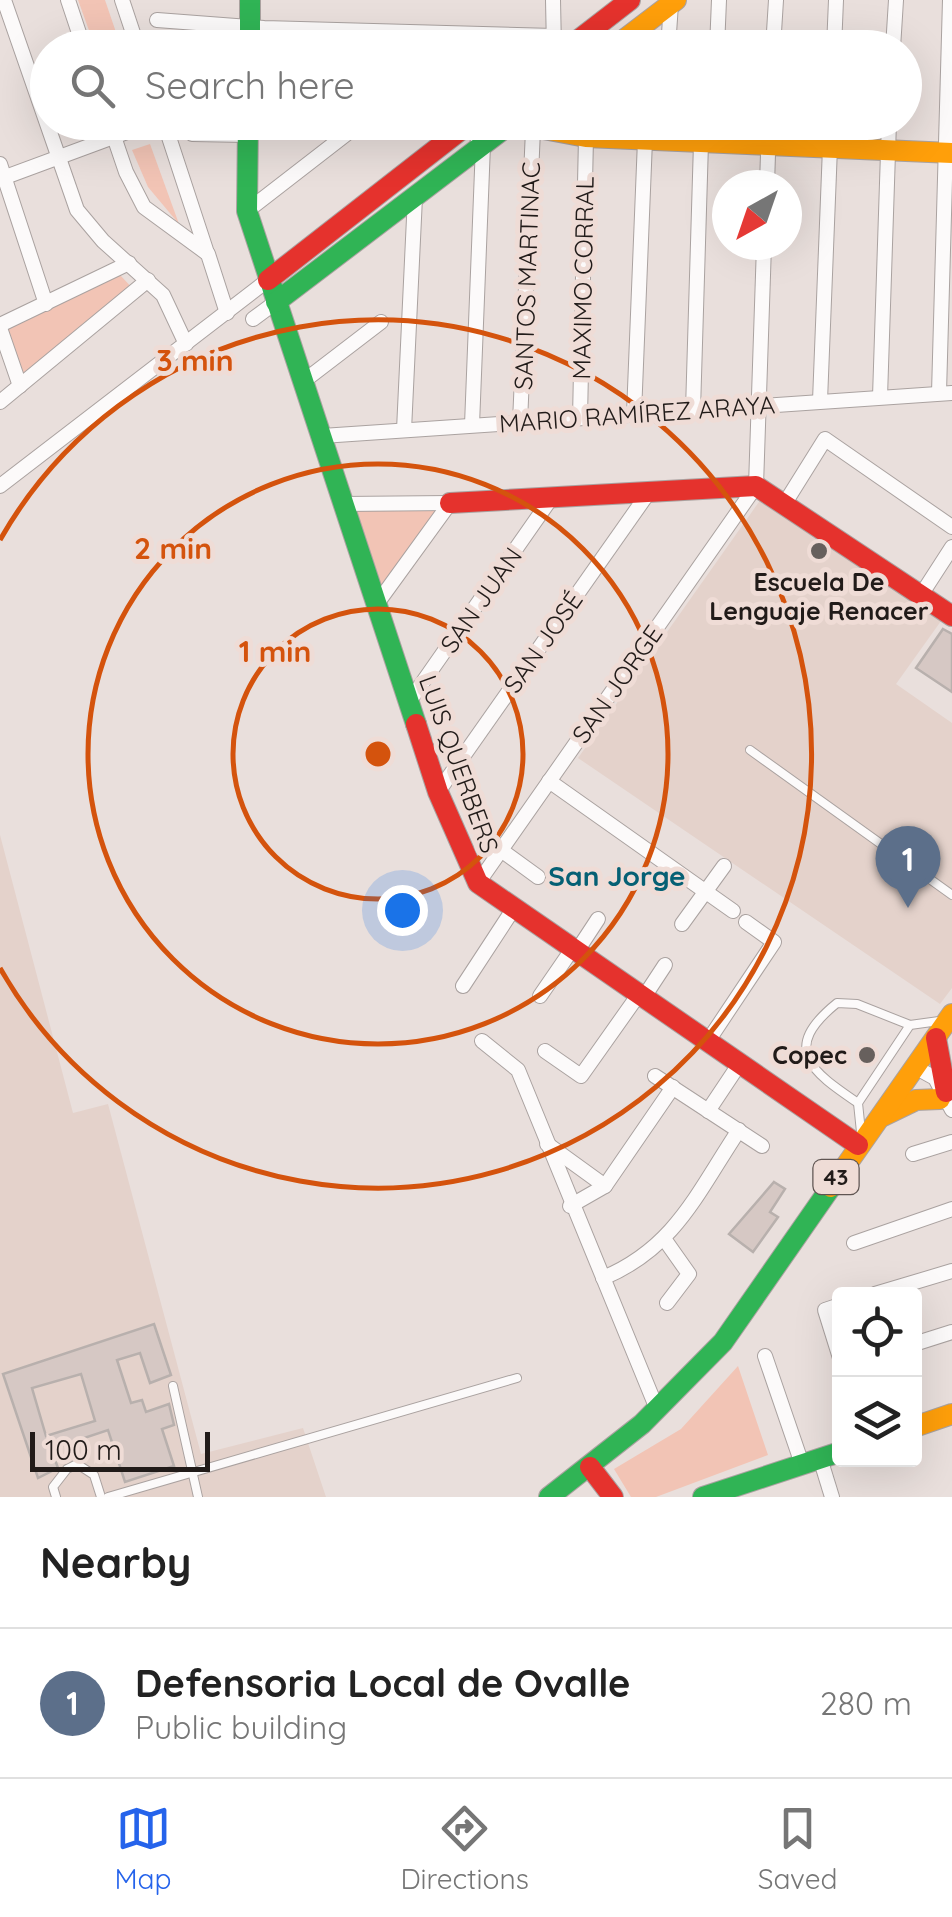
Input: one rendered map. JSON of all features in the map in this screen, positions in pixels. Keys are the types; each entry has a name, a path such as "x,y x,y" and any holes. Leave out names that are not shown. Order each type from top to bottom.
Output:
{"street":[{"path":"68,0 78,30"},
{"path":"122,0 132,30"},
{"path":"250,0 250,30"},
{"path":"553,0 556,30"},
{"path":"581,30 630,0"},
{"path":"718,30 719,0"},
{"path":"774,30 776,0"},
{"path":"835,30 836,0"},
{"path":"894,30 896,0"},
{"path":"946,393 950,0"},
{"path":"636,30 673,2"},
{"path":"670,30 673,2"},
{"path":"4,9 30,81"},
{"path":"157,20 352,30"},
{"path":"51,140 77,210 163,295 186,344"},
{"path":"46,304 2,174 109,140"},
{"path":"115,140 144,207 208,254"},
{"path":"170,140 227,312"},
{"name":"LUIS QUERBERS","path":"253,140 247,210 268,280 438,792 478,883 860,1142"},
{"path":"247,210 338,140"},
{"path":"0,486 449,140"},
{"path":"472,425 483,146 479,140"},
{"path":"253,319 492,140"},
{"name":"SANTOS MARTINAC","path":"516,140 520,422"},
{"name":"MAXIMO CORRAL","path":"580,418 586,140"},
{"path":"634,414 656,140"},
{"path":"692,410 709,140"},
{"path":"733,140 830,150 948,153"},
{"path":"767,170 768,140"},
{"path":"820,402 830,140"},
{"path":"880,397 888,140"},
{"path":"404,430 415,197"},
{"path":"756,486 763,260"},
{"path":"20,386 0,327 129,262"},
{"path":"0,402 148,280"},
{"path":"304,381 381,322"},
{"name":"MARIO RAMÍREZ ARAYA","path":"322,436 946,393"},
{"path":"784,503 826,439 952,526"},
{"path":"343,504 450,503 756,486 952,616"},
{"name":"SAN JORGE","path":"478,883 756,486"},
{"name":"SAN JOSÉ","path":"438,792 649,492"},
{"name":"SAN JUAN","path":"409,702 552,498"},
{"path":"376,606 450,503"},
{"path":"921,594 952,548"},
{"path":"549,781 733,911"},
{"path":"500,850 538,877"},
{"path":"682,924 724,866"},
{"path":"463,986 514,908"},
{"path":"540,996 598,920"},
{"path":"708,1041 774,942 746,922"},
{"path":"545,1051 582,1076 665,965"},
{"path":"945,1024 948,1099"},
{"name":"43","path":"548,1497 593,1470 668,1414 723,1342 945,1024"},
{"path":"482,1041 518,1070 570,1206 658,1409"},
{"path":"708,1110 740,1064"},
{"path":"914,1070 935,1078 948,1099"},
{"path":"654,1076 762,1146"},
{"path":"570,1206 605,1186 672,1088"},
{"path":"876,1121 916,1100 948,1099"},
{"path":"603,1278 638,1264 665,1240 739,1130"},
{"path":"913,1154 952,1142"},
{"path":"546,1144 605,1186"},
{"path":"854,1244 952,1209"},
{"path":"665,1240 689,1274 667,1303"},
{"path":"898,1287 952,1271"},
{"path":"922,1341 952,1332"},
{"name":"43","path":"565,1497 723,1342"},
{"path":"765,1356 820,1458 832,1497"},
{"path":"922,1424 952,1415"},
{"path":"703,1497 820,1458"},
{"path":"593,1470 613,1497"}],"lane":[{"path":"750,750 952,895"},
{"path":"858,1103 810,1066 804,1052 807,1038 837,1002 857,1004 910,1025 945,1024"},
{"path":"860,1142 858,1103 910,1025"},
{"path":"56,1497 53,1488 66,1469 77,1464 94,1475 105,1497 517,1378"},
{"path":"173,1386 198,1497"}],"shaded area":[{"path":"78,0 105,0 115,30 89,30"},
{"path":"150,144 179,224 148,187 132,150"},
{"path":"120,275 135,291 15,386 0,328"},
{"path":"761,499 941,621 896,684 952,723 952,988 940,1004 578,758"},
{"path":"438,509 382,588 354,510"},
{"path":"0,835 73,1113 108,1104 201,1454 303,1428 326,1497 0,1497"},
{"path":"738,1366 768,1455 656,1497 631,1497 614,1469 681,1429"}],"building":[{"path":"943,629 952,634 952,692 916,668"},
{"path":"774,1182 785,1189 770,1212 778,1217 753,1252 729,1234"},
{"path":"154,1324 171,1375 150,1383 140,1353 117,1360 131,1403 142,1400 146,1412 169,1404 174,1425 162,1429 174,1466 125,1482 108,1430 51,1449 58,1468 38,1478 3,1374","holes":["81,1374 95,1421 46,1436 32,1388"]}],"traffic: fast":[{"path":"250,0 250,30"},
{"path":"248,140 247,211 416,724"},
{"path":"276,302 489,140"},
{"path":"549,1497 642,1424 723,1342 831,1187"},
{"path":"703,1497 832,1455"}],"traffic: slow":[{"path":"637,30 676,0"},
{"path":"655,140 952,153"},
{"path":"831,1187 952,1014"},
{"path":"883,1116 916,1100 940,1099"},
{"path":"922,1424 952,1414"}],"traffic: jam":[{"path":"591,30 630,0"},
{"path":"268,280 448,140"},
{"path":"450,503 756,486 952,616"},
{"path":"416,724 438,792 478,883 858,1145"},
{"path":"936,1038 946,1092"},
{"path":"590,1467 613,1497"}],"place":[{"name":"Escuela De Lenguaje Renacer","path":"819,551"},
{"name":"Defensoria Local de Ovalle","path":"908,908"},
{"name":"Copec","path":"867,1055"}],"district":[{"name":"San Jorge","path":"617,876"}]}
